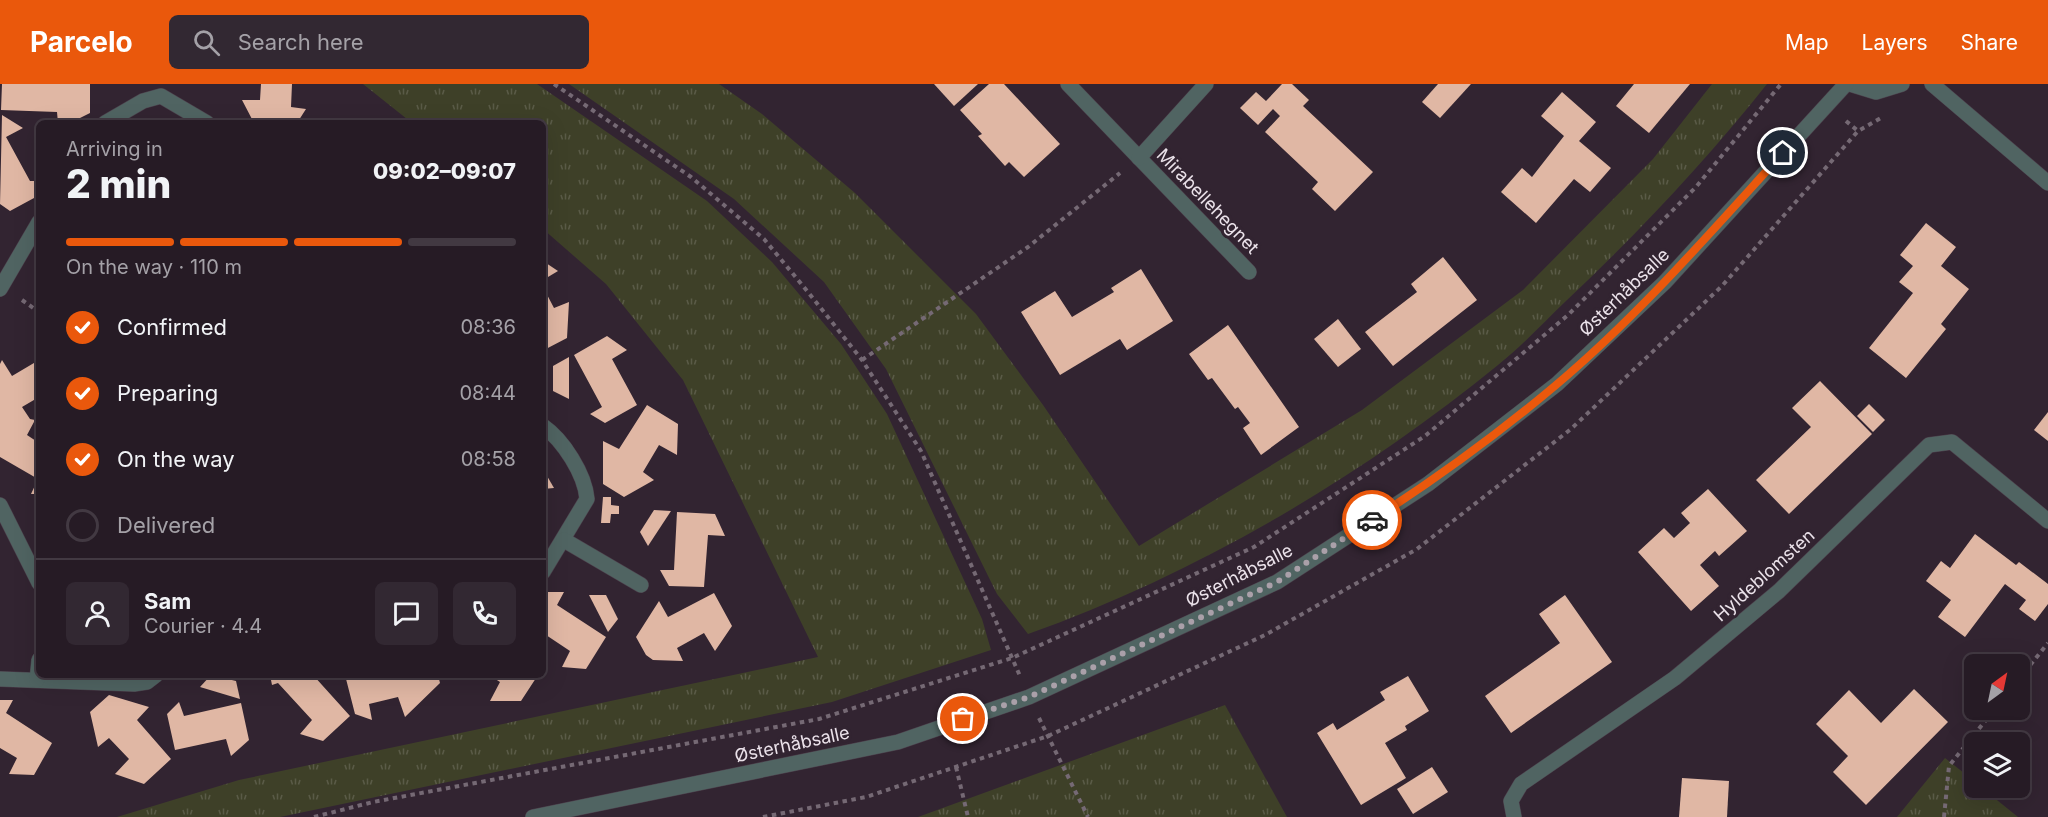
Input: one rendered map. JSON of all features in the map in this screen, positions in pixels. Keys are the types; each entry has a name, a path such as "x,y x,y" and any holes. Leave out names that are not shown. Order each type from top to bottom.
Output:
{"street":[{"name":"Mirabellehegnet","path":"1068,84 1249,272"},
{"name":"Mirabellehegnet","path":"1139,158 1206,84"},
{"path":"1848,84 1876,92 1902,84"},
{"name":"Østerhåbsalle","path":"533,817 898,742 1029,697 1277,582 1428,484 1557,384 1665,282 1848,84"},
{"path":"1932,84 2048,183"},
{"path":"110,120 163,90 203,120"},
{"path":"0,289 36,227"},
{"path":"546,429 564,446 586,489 586,499 582,510 546,568"},
{"name":"Hyldeblomsten","path":"1514,817 1511,801 1521,784 1675,678 1779,591 1929,445 1953,442 2048,521"},
{"path":"0,504 36,577"},
{"path":"564,540 641,585"},
{"path":"0,679 134,684 147,682 152,678"}],"path":[{"path":"554,84 691,177 764,239 862,360 921,450 1029,697 1088,817"},
{"path":"314,817 372,802 819,719 1012,658 1254,547 1425,436 1584,299 1696,188 1781,84"},
{"path":"862,360 1028,247 1139,158"},
{"path":"2030,665 2048,643"},
{"path":"1944,817 1949,766 1986,720"},
{"path":"956,767 968,817"}],"green space":[{"path":"363,84 537,84 707,201 772,262 841,344 887,414 982,619 991,650 832,702 280,817 117,817 239,780 818,657 683,380 606,284 546,232 546,120 408,120"},
{"path":"569,84 719,84 762,114 855,193 976,314 1043,405 1139,546 1362,410 1523,290 1653,159 1712,84 1767,84 1696,169 1619,249 1516,350 1445,407 1333,484 1215,552 1091,610 1028,634 997,594 886,369 824,282 734,199"},
{"path":"1225,705 1287,817 918,817"},
{"path":"1945,758 1964,773 1964,798 1994,798 2018,817 1897,817"}],"building":[{"path":"2,84 90,84 90,113 76,120 58,120 57,112 1,110"},
{"path":"261,84 292,84 291,107 306,109 299,120 252,120 242,100 260,100"},
{"path":"934,84 978,84 954,106"},
{"path":"989,84 1004,84 1060,144 1024,177 1009,162 1005,166 978,136 982,134 960,110"},
{"path":"1282,84 1292,84 1309,100 1303,106 1373,172 1335,211 1312,189 1318,182 1265,132 1280,116 1273,109 1258,125 1240,108 1256,92 1266,101"},
{"path":"1438,84 1471,84 1440,118 1422,102"},
{"path":"1634,84 1690,84 1649,133 1616,106"},
{"path":"1562,92 1596,122 1579,141 1611,168 1590,192 1574,179 1536,223 1501,192 1522,168 1532,177 1564,136 1541,116"},
{"path":"2,115 23,128 6,137 30,181 34,181 34,198 10,211 0,204"},
{"path":"1926,223 1956,247 1941,266 1969,289 1941,324 1946,329 1906,378 1869,348 1913,293 1899,282 1913,266 1900,255"},
{"path":"1443,257 1477,300 1393,366 1365,332 1417,292 1411,284"},
{"path":"546,263 558,271 546,278"},
{"path":"1141,269 1173,321 1127,350 1120,339 1060,375 1021,312 1055,291 1072,317 1114,292 1111,288"},
{"path":"546,293 554,308 569,302 567,338 546,349"},
{"path":"1338,319 1361,349 1338,367 1314,339"},
{"path":"1228,325 1299,427 1261,455 1243,428 1250,423 1238,407 1235,409 1212,378 1208,380 1189,354"},
{"path":"607,336 627,350 612,359 637,405 605,423 590,414 602,407 574,355"},
{"path":"569,357 569,399 553,391 553,366"},
{"path":"2,360 12,376 36,362 36,399 22,407 30,419 35,420 27,435 36,441 36,478 0,457 0,364"},
{"path":"1820,381 1872,434 1789,514 1756,480 1811,427 1792,408"},
{"path":"1869,404 1885,420 1873,432 1857,416"},
{"path":"647,405 678,424 677,455 659,445 643,472 654,480 624,497 603,484 603,441 619,449"},
{"path":"2048,412 2048,441 2034,430"},
{"path":"546,474 554,488 546,489"},
{"path":"36,483 36,494 31,494"},
{"path":"1708,489 1747,531 1719,556 1715,551 1700,565 1719,586 1691,611 1638,552 1664,528 1674,538 1690,523 1681,513"},
{"path":"603,497 611,497 611,505 619,506 619,514 611,514 610,523 601,523"},
{"path":"654,510 671,511 648,546 640,532"},
{"path":"677,512 715,514 725,536 708,535 704,587 669,586 660,570 674,570"},
{"path":"1975,534 2016,565 2019,562 2048,584 2048,604 2035,621 2019,609 2026,600 2005,584 1965,637 1938,617 1951,600 1926,581 1941,561 1950,568"},
{"path":"564,592 557,605 606,637 586,669 562,667 570,651 546,635 546,593"},
{"path":"714,593 732,626 715,651 704,633 677,648 683,661 653,660 646,655 636,637 659,601 668,617"},
{"path":"589,595 606,595 618,619 608,632"},
{"path":"1565,595 1612,662 1511,733 1485,696 1560,643 1539,614"},
{"path":"1408,676 1429,711 1405,726 1407,730 1385,743 1406,778 1361,805 1317,733 1333,723 1337,730 1385,700 1380,692"},
{"path":"208,678 236,681 240,699 200,687"},
{"path":"271,678 316,678 350,716 323,741 300,734 312,720 278,683 272,685"},
{"path":"346,678 439,678 440,683 405,717 398,697 369,704 372,720 355,714"},
{"path":"494,678 536,678 521,701 490,701 500,682"},
{"path":"1914,689 1948,722 1866,805 1833,772 1848,756 1816,724 1849,690 1881,723"},
{"path":"109,695 149,707 137,720 171,759 144,784 115,774 129,759 109,738 98,747 90,712"},
{"path":"0,700 13,700 6,713 52,743 34,775 9,774 17,758 0,748"},
{"path":"179,702 184,716 241,703 249,740 231,756 226,739 175,750 167,714"},
{"path":"1432,767 1448,792 1413,814 1397,789"},
{"path":"1682,778 1729,781 1727,817 1679,817"}],"way so far":[{"path":"963,719 1029,697 1277,582 1372,520"}],"route":[{"path":"1372,520 1428,484 1557,384 1665,282 1783,153"}]}
